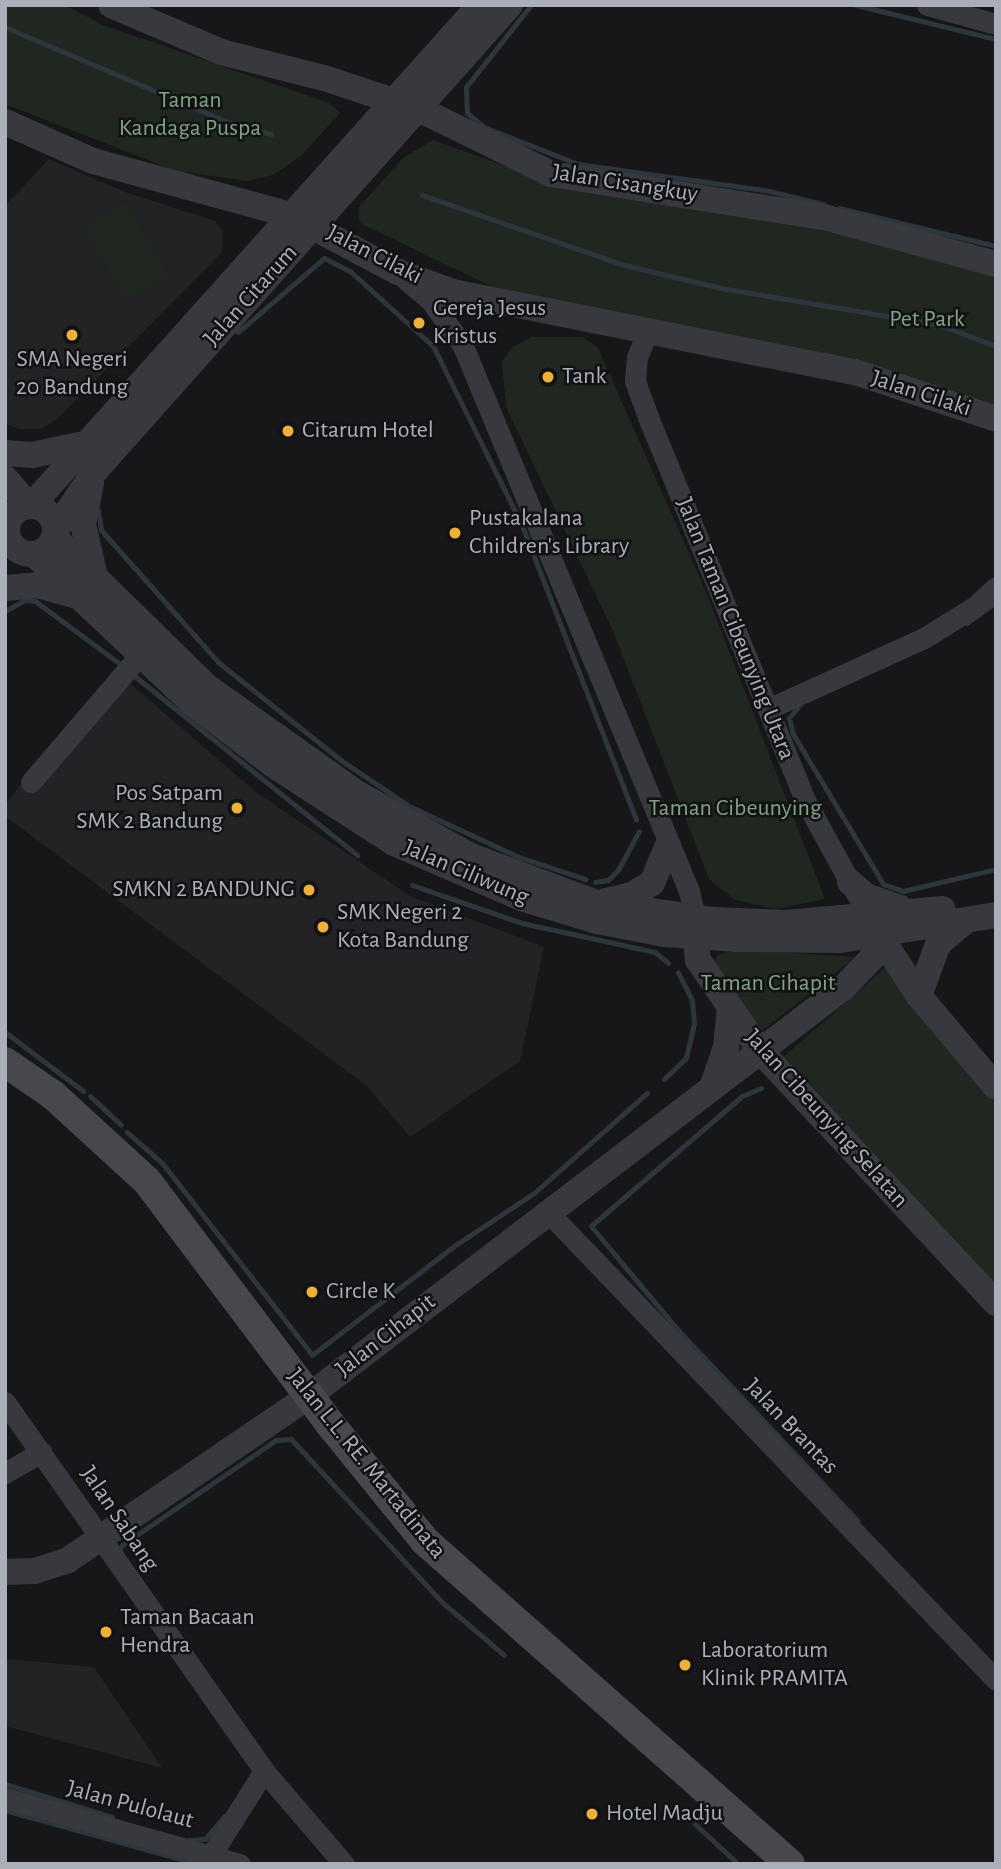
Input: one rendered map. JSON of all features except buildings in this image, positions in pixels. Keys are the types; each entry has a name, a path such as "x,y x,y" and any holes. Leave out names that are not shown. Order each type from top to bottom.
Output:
{"main road":[{"name":"Jalan L.L. RE. Martadinata","path":"5,1062 53,1095 148,1181 309,1396 410,1525 455,1572 790,1864"}],"street":[{"name":"Jalan Cisangkuy","path":"111,5 221,52 409,106 551,174 824,217 996,264"},
{"name":"Jalan Citarum","path":"409,106 480,5"},
{"name":"Jalan Citarum","path":"30,506 409,106 510,5"},
{"path":"927,5 996,24"},
{"name":"Jalan Cilaki","path":"5,122 93,161 302,220 398,272 453,292 855,372 996,419"},
{"name":"Jalan Citarum","path":"55,533 95,471 302,220"},
{"name":"Jalan Cibeunying Selatan","path":"398,272 431,301 463,346 668,845 690,891 698,960 730,1011 761,1052 996,1303"},
{"name":"Jalan Taman Cibeunying Utara","path":"648,330 637,357 635,381 807,804 873,925 919,996 996,1087"},
{"path":"5,453 32,455 89,443"},
{"path":"5,588 37,585 89,587 83,524 95,471"},
{"path":"5,478 30,506 46,510 55,533 47,549 30,554 5,574"},
{"path":"30,506 11,516 6,530 12,545 30,554"},
{"name":"Jalan Ciliwung","path":"55,533 89,587 140,654 191,702 279,755 430,837 597,903 694,927"},
{"name":"Jalan Ciliwung","path":"30,554 89,587 206,686 279,755 394,843 462,875 597,921 694,927 786,941 996,899"},
{"path":"768,709 924,638 974,607 996,587"},
{"path":"31,782 140,654"},
{"path":"597,903 645,889 655,879 668,845"},
{"path":"850,882 884,904 929,911"},
{"name":"Jalan Ciliwung","path":"873,925 964,922 996,915"},
{"path":"919,996 938,944 964,922"},
{"name":"Jalan Cihapit","path":"5,1572 52,1566 100,1541 309,1396 713,1084 761,1052 863,971 873,925"},
{"path":"713,1084 726,1047 730,1011"},
{"name":"Jalan Brantas","path":"548,1212 996,1680"},
{"name":"Jalan Sabang","path":"5,1402 264,1771 344,1864"},
{"path":"5,1473 41,1452"},
{"path":"211,1855 264,1771"},
{"name":"Jalan Pulolaut","path":"5,1798 240,1864"}],"shaded area":[{"name":"SMA Negeri 20 Bandung","path":"49,159 125,192 215,221 223,231 222,252 57,419 41,429 20,429 5,424 5,206"},
{"name":"SMK Negeri 2 Kota Bandung","path":"125,679 257,793 410,896 544,947 520,1061 410,1137 367,1086 5,816 5,805 22,783"},
{"path":"5,1659 94,1667 162,1768 5,1726"}],"green space":[{"name":"Taman Kandaga Puspa","path":"5,5 65,5 103,25 329,103 340,113 301,156 273,175 248,181 176,171 5,104"},
{"name":"Pet Park","path":"433,140 547,181 800,220 996,271 996,419 497,289 364,225 358,218 359,207 403,158"},
{"path":"125,202 169,275 127,300 83,227"},
{"name":"Taman Cibeunying","path":"531,337 583,337 598,348 707,594 825,899 776,909 735,900 709,879 613,631 506,407 502,361 513,347"},
{"name":"Taman Cihapit","path":"741,950 856,957 758,1034 714,962 718,954"},
{"path":"886,967 996,1096 996,1290 779,1061"}],"waterway":[{"path":"531,5 466,87 467,113 484,127 578,164 769,191 823,204"},
{"path":"856,5 996,39"},
{"path":"5,27 225,121 271,134"},
{"path":"422,195 624,265 721,288 940,325 996,346"},
{"path":"839,208 996,246"},
{"path":"238,332 324,258 351,272 433,346 521,523 636,819"},
{"path":"98,510 101,530 218,662 342,761 409,806 519,857 585,879"},
{"path":"5,611 25,600 35,601 123,666"},
{"path":"967,623 996,602"},
{"path":"132,674 357,855"},
{"path":"799,706 789,718 793,734 883,884 903,891 996,869"},
{"path":"595,882 608,880 618,870 639,831"},
{"path":"412,885 522,923 655,952 668,963"},
{"path":"664,1079 686,1058 694,1023 692,1000 678,972"},
{"path":"5,1032 83,1091"},
{"path":"761,1088 742,1096 591,1226 678,1330 858,1521"},
{"path":"127,1132 163,1164 312,1355 454,1246 534,1193 647,1093"},
{"path":"90,1096 121,1125"},
{"path":"118,1553 122,1545 276,1440 291,1439 443,1603 504,1655"},
{"path":"5,1784 112,1817"},
{"path":"5,1810 199,1864"},
{"path":"189,1840 205,1839 224,1816"},
{"path":"695,1824 738,1864"}],"place":[{"name":"Gereja Jesus Kristus","path":"419,323"},
{"name":"SMA Negeri 20 Bandung","path":"72,335"},
{"name":"Tank","path":"548,377"},
{"name":"Citarum Hotel","path":"288,431"},
{"name":"Pustakalana Children's Library","path":"455,533"},
{"name":"Pos Satpam SMK 2 Bandung","path":"237,808"},
{"name":"SMKN 2 BANDUNG","path":"309,890"},
{"name":"SMK Negeri 2 Kota Bandung","path":"323,927"},
{"name":"Circle K","path":"312,1292"},
{"name":"Taman Bacaan Hendra","path":"106,1632"},
{"name":"Laboratorium Klinik PRAMITA","path":"685,1665"},
{"name":"Hotel Madju","path":"592,1814"}]}
